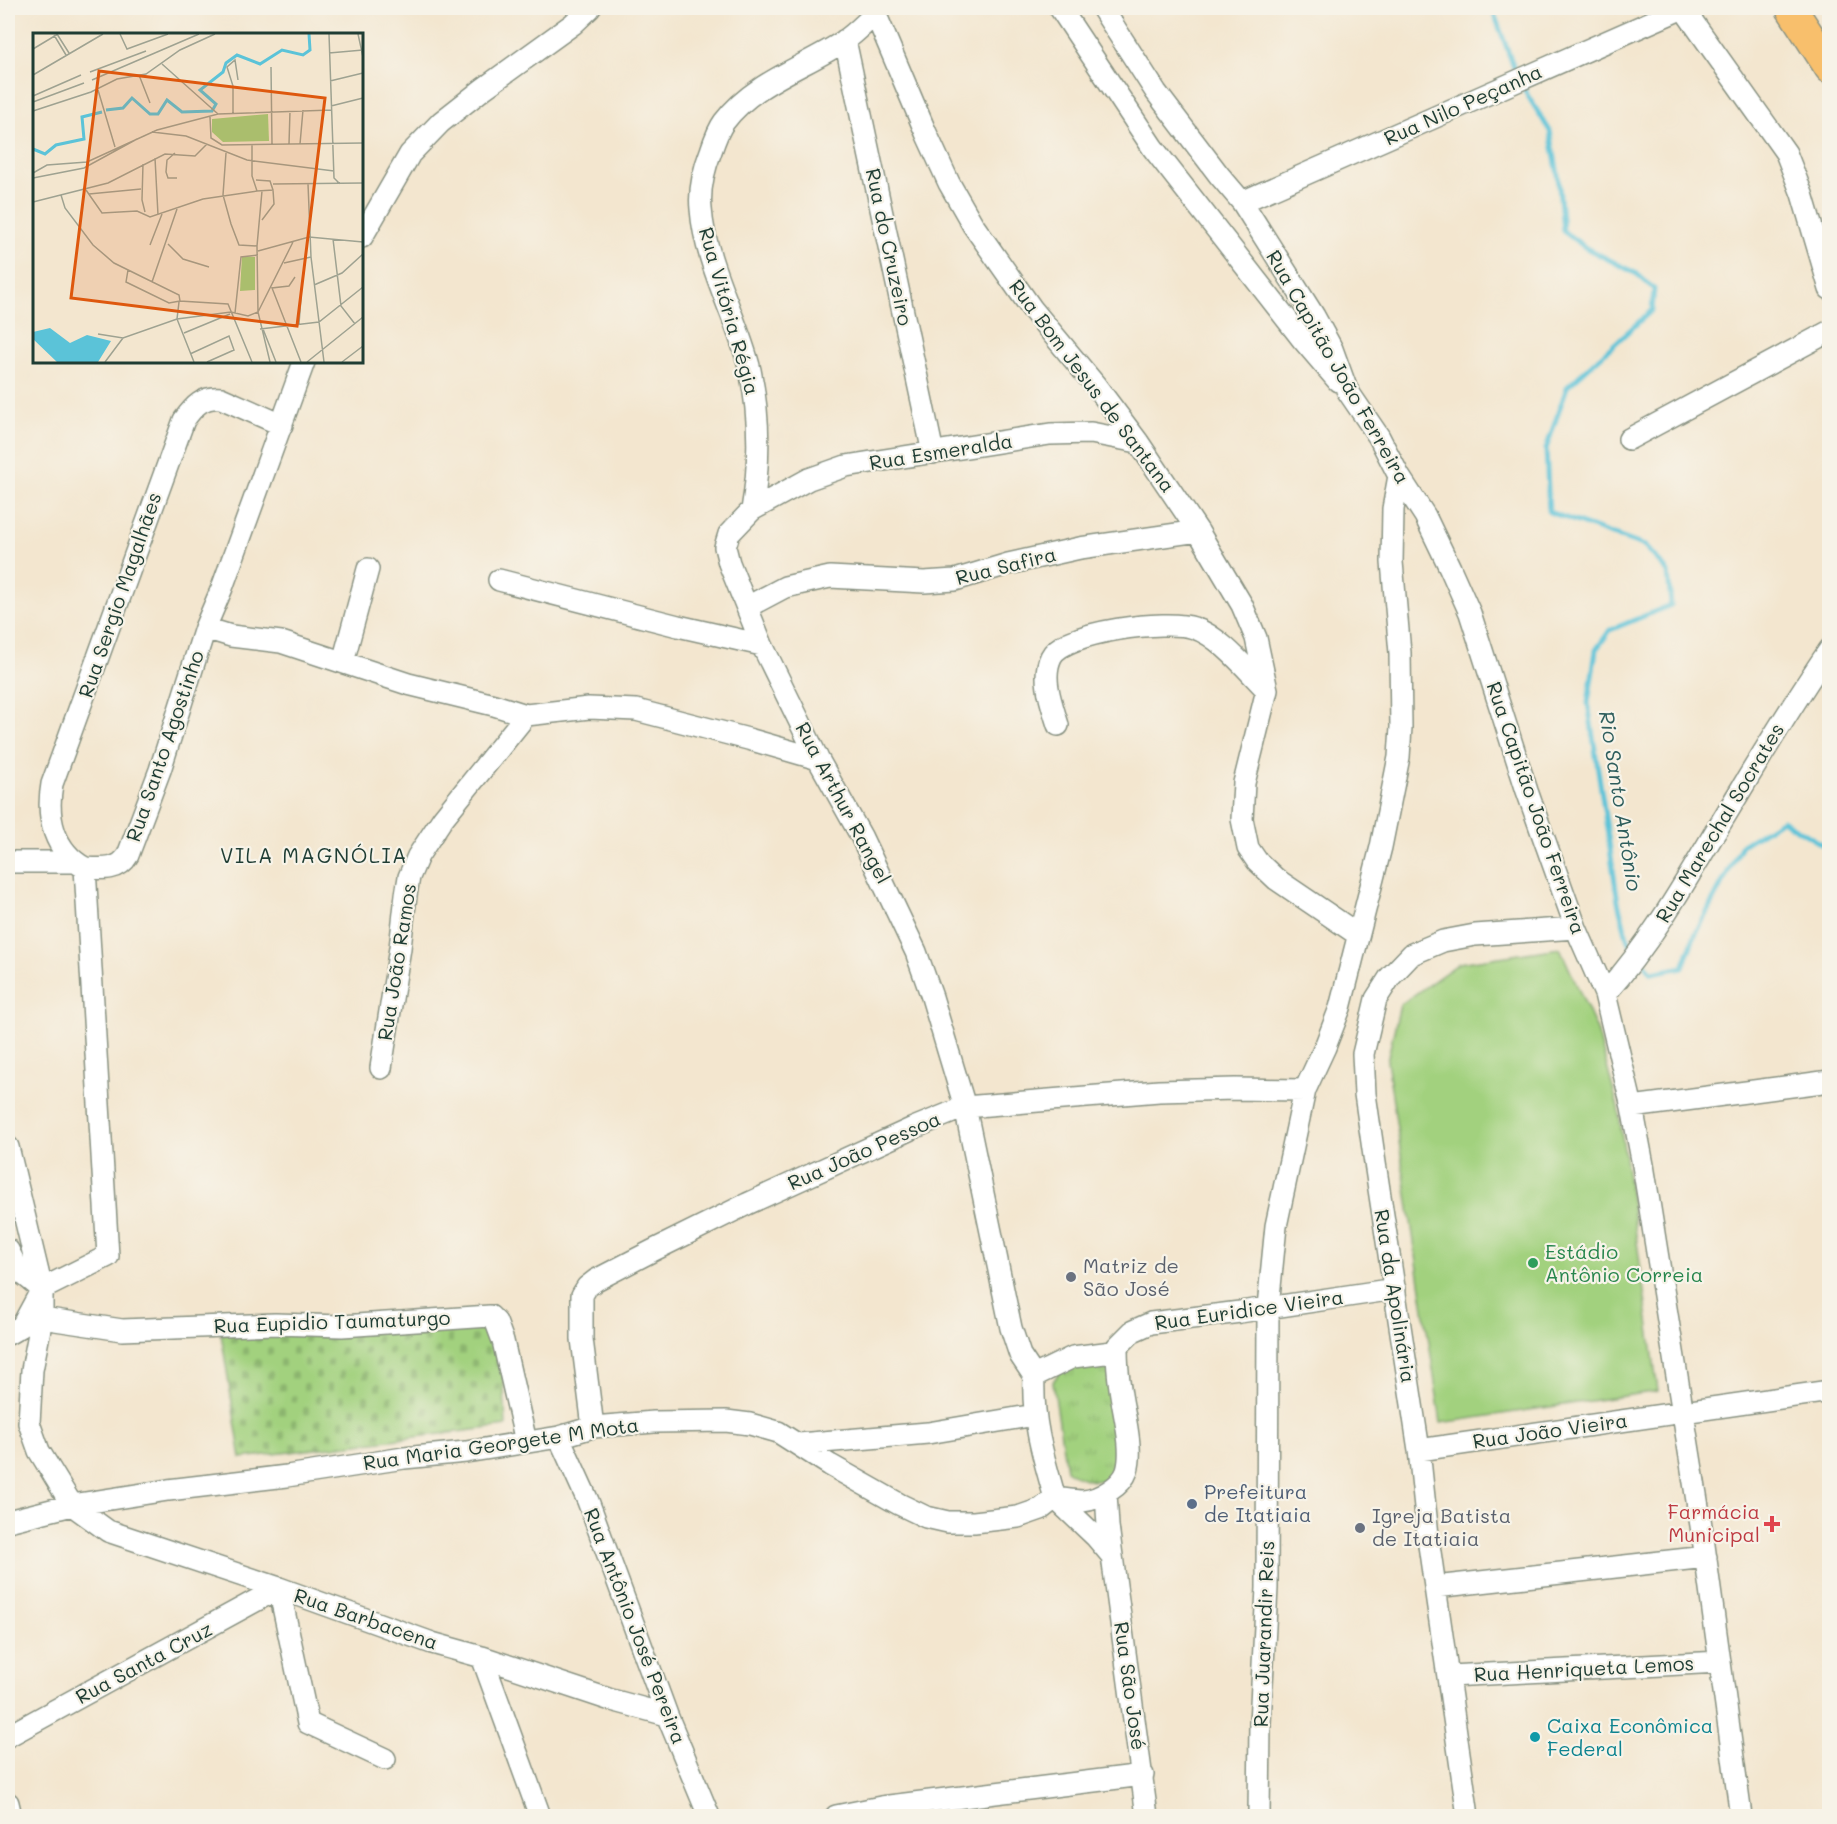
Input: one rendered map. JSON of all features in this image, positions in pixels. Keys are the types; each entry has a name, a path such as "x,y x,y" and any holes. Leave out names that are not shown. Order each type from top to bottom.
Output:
{"highway":[{"path":"1791,8 1830,68"}],"street":[{"path":"363,235 410,154 441,122 573,24 590,8"},
{"path":"1060,8 1153,148 1303,340 1347,390"},
{"name":"Rua Capitão João Ferreira","path":"1102,8 1156,92 1242,202 1314,316 1332,349 1347,390 1379,437 1399,476 1425,516 1470,613 1527,791 1576,928 1605,994 1632,1107 1674,1351 1706,1557 1741,1816"},
{"path":"1683,8 1786,153 1802,194 1830,289"},
{"name":"Rua Nilo Peçanha","path":"1242,202 1683,8"},
{"name":"Rua Vitória Régia","path":"752,510 758,474 756,407 742,342 705,233 701,208 702,185 707,163 724,122 744,102 770,82 845,40 874,11"},
{"name":"Rua Bom Jesus de Santana","path":"874,11 935,153 973,225 1032,309 1096,386 1138,442 1198,531 1242,605 1256,639 1267,690 1244,783 1242,819 1248,848 1257,861 1276,879 1357,934"},
{"name":"Rua do Cruzeiro","path":"845,40 933,453"},
{"path":"1629,439 1830,331"},
{"name":"Rua Santo Agostinho","path":"8,862 117,866 123,864 160,770 205,628 222,588 304,363"},
{"name":"Rua Sergio Magalhães","path":"80,865 58,844 52,829 49,798 52,784 184,420 192,408 212,397 221,398 282,426"},
{"name":"Rua Esmeralda","path":"752,510 809,479 846,466 1050,434 1091,433 1138,442"},
{"name":"Rua Juarandir Reis","path":"1259,1816 1260,1723 1267,1588 1268,1307 1276,1226 1305,1090 1340,1008 1381,847 1399,757 1400,653 1392,562 1394,509 1399,476"},
{"name":"Rua Arthur Rangel","path":"752,510 729,534 725,547 729,563 762,645 818,759 861,836 916,952 932,997 964,1107 1011,1328 1020,1355 1035,1376"},
{"name":"Rua Safira","path":"747,607 785,587 830,577 924,582 955,580 1008,564 1080,548 1198,531"},
{"path":"343,662 368,569"},
{"path":"499,580 762,645"},
{"path":"1059,725 1047,675 1050,657 1056,650 1073,640 1126,628 1178,624 1208,634 1267,690"},
{"path":"205,628 231,636 281,642 408,684 526,715 589,708 636,710 818,759"},
{"name":"Rua Marechal Socrates","path":"1605,994 1651,936 1794,701 1830,649"},
{"name":"Rua João Ramos","path":"381,1068 399,958 406,895 418,856 443,818 526,715"},
{"path":"8,1334 22,1326 42,1289 108,1256 80,865"},
{"name":"Rua da Apolinária","path":"1468,1816 1419,1450 1365,1094 1363,1054 1376,999 1390,977 1412,954 1443,941 1475,935 1576,928"},
{"path":"1632,1107 1830,1081"},
{"name":"Rua João Pessoa","path":"593,1427 582,1339 582,1295 587,1287 651,1251 747,1204 964,1107 1159,1091 1305,1090"},
{"path":"8,1147 42,1289 42,1318 32,1370 28,1423 39,1451 72,1505"},
{"path":"8,1250 18,1270 42,1289"},
{"name":"Rua Euridice Vieira","path":"1117,1354 1120,1342 1133,1331 1151,1323 1395,1289"},
{"name":"Rua Eupidio Taumaturgo","path":"42,1318 122,1330 275,1324 342,1326 490,1316 496,1323 503,1341 526,1442"},
{"path":"1055,1498 1082,1501 1095,1498 1106,1493 1124,1476 1128,1462 1117,1354 1112,1352 1073,1357 1035,1376 1035,1415 1041,1450 1055,1498 1096,1537 1112,1556"},
{"name":"Rua João Vieira","path":"1419,1450 1830,1391"},
{"path":"799,1444 928,1433 1035,1415"},
{"name":"Rua Maria Georgete M Mota","path":"8,1521 72,1505 404,1458 466,1452 559,1437 593,1427 654,1422 726,1421 750,1424 778,1432 858,1482 899,1504 926,1517 948,1522 974,1522 1018,1517 1041,1509 1055,1498"},
{"name":"Rua Antônio José Pereira","path":"559,1437 588,1501 667,1715 709,1816"},
{"name":"Rua São José","path":"1106,1493 1112,1556 1147,1816"},
{"name":"Rua Barbacena","path":"72,1505 108,1531 279,1588 432,1643 667,1715"},
{"path":"1436,1587 1706,1557"},
{"path":"279,1588 308,1723 386,1759"},
{"name":"Rua Santa Cruz","path":"8,1736 279,1588"},
{"path":"482,1657 540,1816"},
{"name":"Rua Henriqueta Lemos","path":"1449,1676 1720,1662"},
{"path":"836,1816 881,1812 1143,1775"},
{"path":"8,1803 11,1816"}],"green space":[{"path":"1560,948 1597,1030 1618,1107 1658,1391 1441,1423 1387,1061 1400,1005 1459,963"},
{"path":"500,1321 506,1426 241,1458 221,1334"},
{"path":"1097,1359 1112,1371 1123,1462 1115,1474 1096,1481 1083,1479 1066,1470 1053,1382 1063,1366"}],"waterway":[{"name":"Rio Santo Antônio","path":"1492,8 1517,76"},
{"name":"Rio Santo Antônio","path":"1521,85 1550,131 1558,175 1563,231 1586,248 1637,274 1654,289 1652,310 1567,387 1546,449 1549,512 1645,546 1668,572 1671,605 1610,630 1596,650 1588,703 1618,902 1628,941 1634,948"},
{"name":"Rio Santo Antônio","path":"1641,958 1652,973 1683,967 1694,937 1742,845 1782,820 1830,849"}],"place":[{"name":"Estádio Antônio Correia","path":"1533,1263"},
{"name":"Matriz de São José","path":"1071,1277"},
{"name":"Prefeitura de Itatiaia","path":"1192,1504"},
{"name":"Farmácia Municipal","path":"1772,1524"},
{"name":"Igreja Batista de Itatiaia","path":"1360,1528"},
{"name":"Caixa Econômica Federal","path":"1535,1737"}],"district":[{"name":"VILA MAGNÓLIA","path":"314,856"}]}
